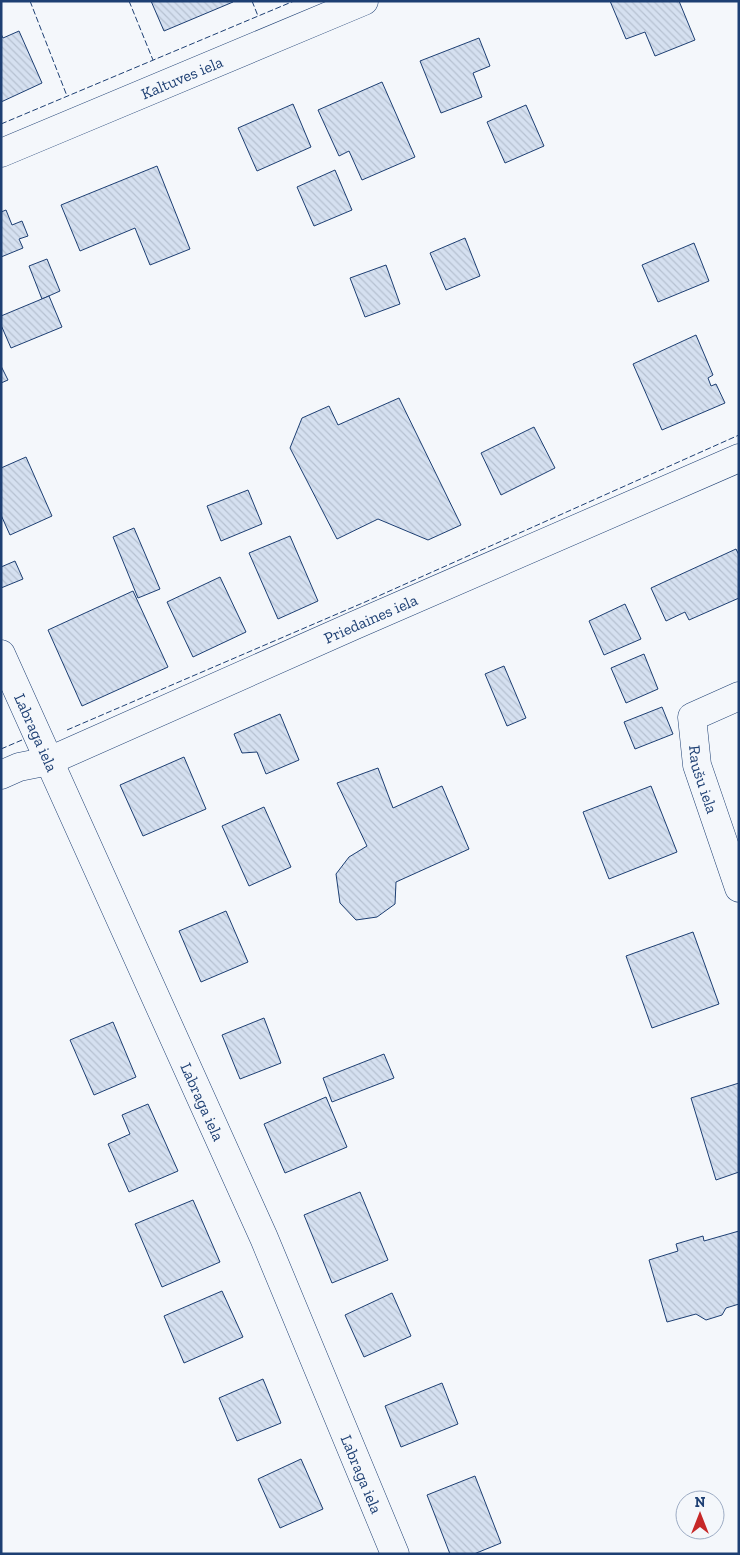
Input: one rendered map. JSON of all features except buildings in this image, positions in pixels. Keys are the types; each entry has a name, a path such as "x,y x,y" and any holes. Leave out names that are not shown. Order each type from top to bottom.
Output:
{"street":[{"name":"Kaltuves iela","path":"1,153 364,1"},
{"name":"Priedaines iela","path":"1,774 19,767 49,761 739,458"},
{"name":"Labraga iela","path":"1,654 264,1238 395,1554"},
{"name":"Raušu iela","path":"739,696 692,717 696,765 739,888"}],"fence":[{"path":"30,1 67,96"},
{"path":"129,1 153,60"},
{"path":"252,1 258,16"},
{"path":"1,124 294,1"},
{"path":"67,730 365,602 739,435"},
{"path":"1,749 22,740"}]}
